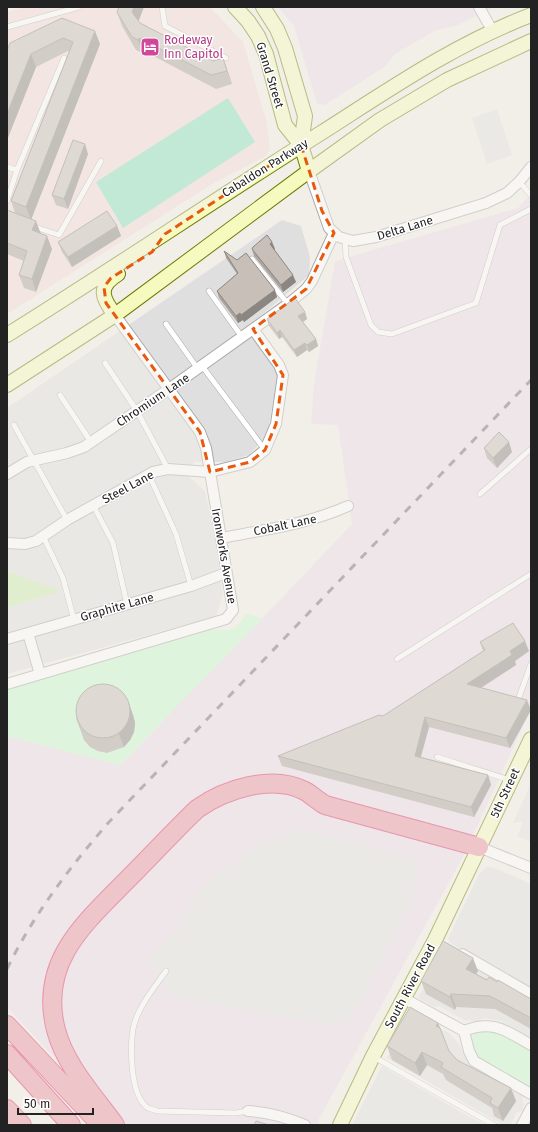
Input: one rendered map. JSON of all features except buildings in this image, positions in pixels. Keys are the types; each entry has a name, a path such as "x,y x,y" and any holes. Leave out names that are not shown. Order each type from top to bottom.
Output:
{"highway":[{"path":"115,1125 75,1070 61,1045 56,1031 53,1010 53,989 56,971 71,939 88,919 184,821 208,801 234,789 263,784 279,785 304,791 325,805 479,847"},
{"path":"7,1024 102,1125"},
{"path":"7,1054 71,1125"},
{"path":"7,1109 22,1125"}],"main road":[{"name":"Grand Street","path":"235,7 258,36 266,54 285,125 301,146 309,170"},
{"name":"Grand Street","path":"263,7 277,29 285,48 302,103 305,116 301,146"},
{"name":"Cabaldon Parkway","path":"7,335 408,76 492,30 531,14"},
{"name":"Cabaldon Parkway","path":"7,385 115,315 309,170 380,120 447,80 531,42"},
{"path":"115,315 106,303 104,295 104,287 107,282 152,252 165,234"},
{"name":"5th Street","path":"479,847 531,739"},
{"name":"South River Road","path":"340,1125 373,1056 405,999 444,944 479,847"}],"street":[{"path":"480,7 492,30"},
{"name":"Delta Lane","path":"334,233 345,239 353,241 376,237 486,203 507,192 519,182 531,168"},
{"path":"309,170 329,228 334,233"},
{"name":"Chromium Lane","path":"7,474 27,462 67,453 84,447 169,390 288,304 306,289 312,281 334,233"},
{"name":"Ironworks Avenue","path":"7,684 226,619 231,616 234,607 226,573 206,448 200,432 115,315"},
{"name":"Steel Lane","path":"7,543 25,544 43,536 67,520 149,474 168,469 210,472 250,462 265,450 276,424 283,375 279,365 253,329"},
{"name":"Cobalt Lane","path":"221,538 308,521 327,516 348,506"},
{"name":"Graphite Lane","path":"7,639 190,586 226,573"},
{"path":"28,633 40,674"},
{"path":"479,847 531,868"},
{"path":"444,944 531,994"},
{"path":"405,999 464,1031 469,1051 474,1061 531,1094"},
{"path":"464,1031 471,1028 493,1026 531,1045"},
{"path":"522,1125 531,1108"},
{"path":"248,1111 264,1112 285,1121 304,1125"}],"lane":[{"path":"7,27 79,7"},
{"path":"162,7 165,26 226,58"},
{"path":"7,201 17,170 64,58"},
{"path":"29,225 59,236 101,161"},
{"path":"7,167 17,170"},
{"path":"519,182 531,195"},
{"path":"345,239 346,256 371,325 378,332 392,334 476,303 500,225 531,209"},
{"path":"252,258 288,304"},
{"path":"209,291 242,337"},
{"path":"166,324 265,450"},
{"path":"105,364 137,411 168,469"},
{"path":"60,395 91,442"},
{"path":"14,425 67,520"},
{"path":"480,494 531,449"},
{"path":"149,474 176,534 190,586"},
{"path":"93,505 113,543 127,604"},
{"path":"43,536 63,578 74,620"},
{"path":"397,659 531,574"},
{"path":"518,700 531,664"},
{"path":"437,757 511,780"},
{"path":"166,971 145,1002 133,1029 134,1081 140,1098 148,1108 157,1111 236,1113 248,1111"},
{"path":"373,1056 494,1125"}],"highlighted area":[{"path":"301,145 322,211 334,233 306,289 253,329 283,375 276,424 265,450 250,462 210,472 200,432 106,303 104,287 111,278 152,252 165,234"}],"shaded area":[{"path":"24,7 210,7 243,42 267,123 270,149 266,156 214,183 7,314 7,12"},
{"path":"278,7 495,7 456,26 436,30 395,54 386,66 325,105 317,104 294,26"},
{"path":"497,109 512,155 487,164 472,118"},
{"path":"531,194 531,709 464,855 319,1119 318,1125 116,1125 7,1007 7,736 120,765 276,604 352,524 338,425 311,424 314,384 335,261 518,208"},
{"path":"282,220 301,226 310,257 309,275 249,326 278,374 267,436 249,455 225,462 194,462 188,476 205,491 214,533 223,595 216,616 7,674 7,608 60,591 7,571 7,408"},
{"path":"531,783 531,842 517,836 523,822 513,823"},
{"path":"297,828 420,860 416,870 415,888 408,909 352,1018 333,1026 171,997 150,957 179,930 190,903 215,877 248,852"},
{"path":"486,867 495,868 531,884 531,989 452,944 448,939 479,874"},
{"path":"443,949 531,999 531,1039 501,1021 485,1018 477,1021 464,1020 439,1006 434,1007 418,998"},
{"path":"410,1015 449,1033 459,1044 470,1066 522,1095 524,1105 522,1111 517,1112 510,1125 503,1125 387,1058"},
{"path":"382,1066 461,1112 485,1125 352,1125"}],"green space":[{"path":"228,98 255,142 123,228 96,182"},
{"path":"7,571 61,591 7,608"},
{"path":"246,614 263,618 120,765 7,736 7,690 209,630 230,630 237,626"},
{"path":"491,1028 531,1050 531,1091 477,1059 472,1038 478,1032"}],"railway":[{"path":"7,969 28,930 53,892 80,856 109,822 531,380"}],"place":[{"name":"Rodeway Inn Capitol","path":"150,47"}]}
